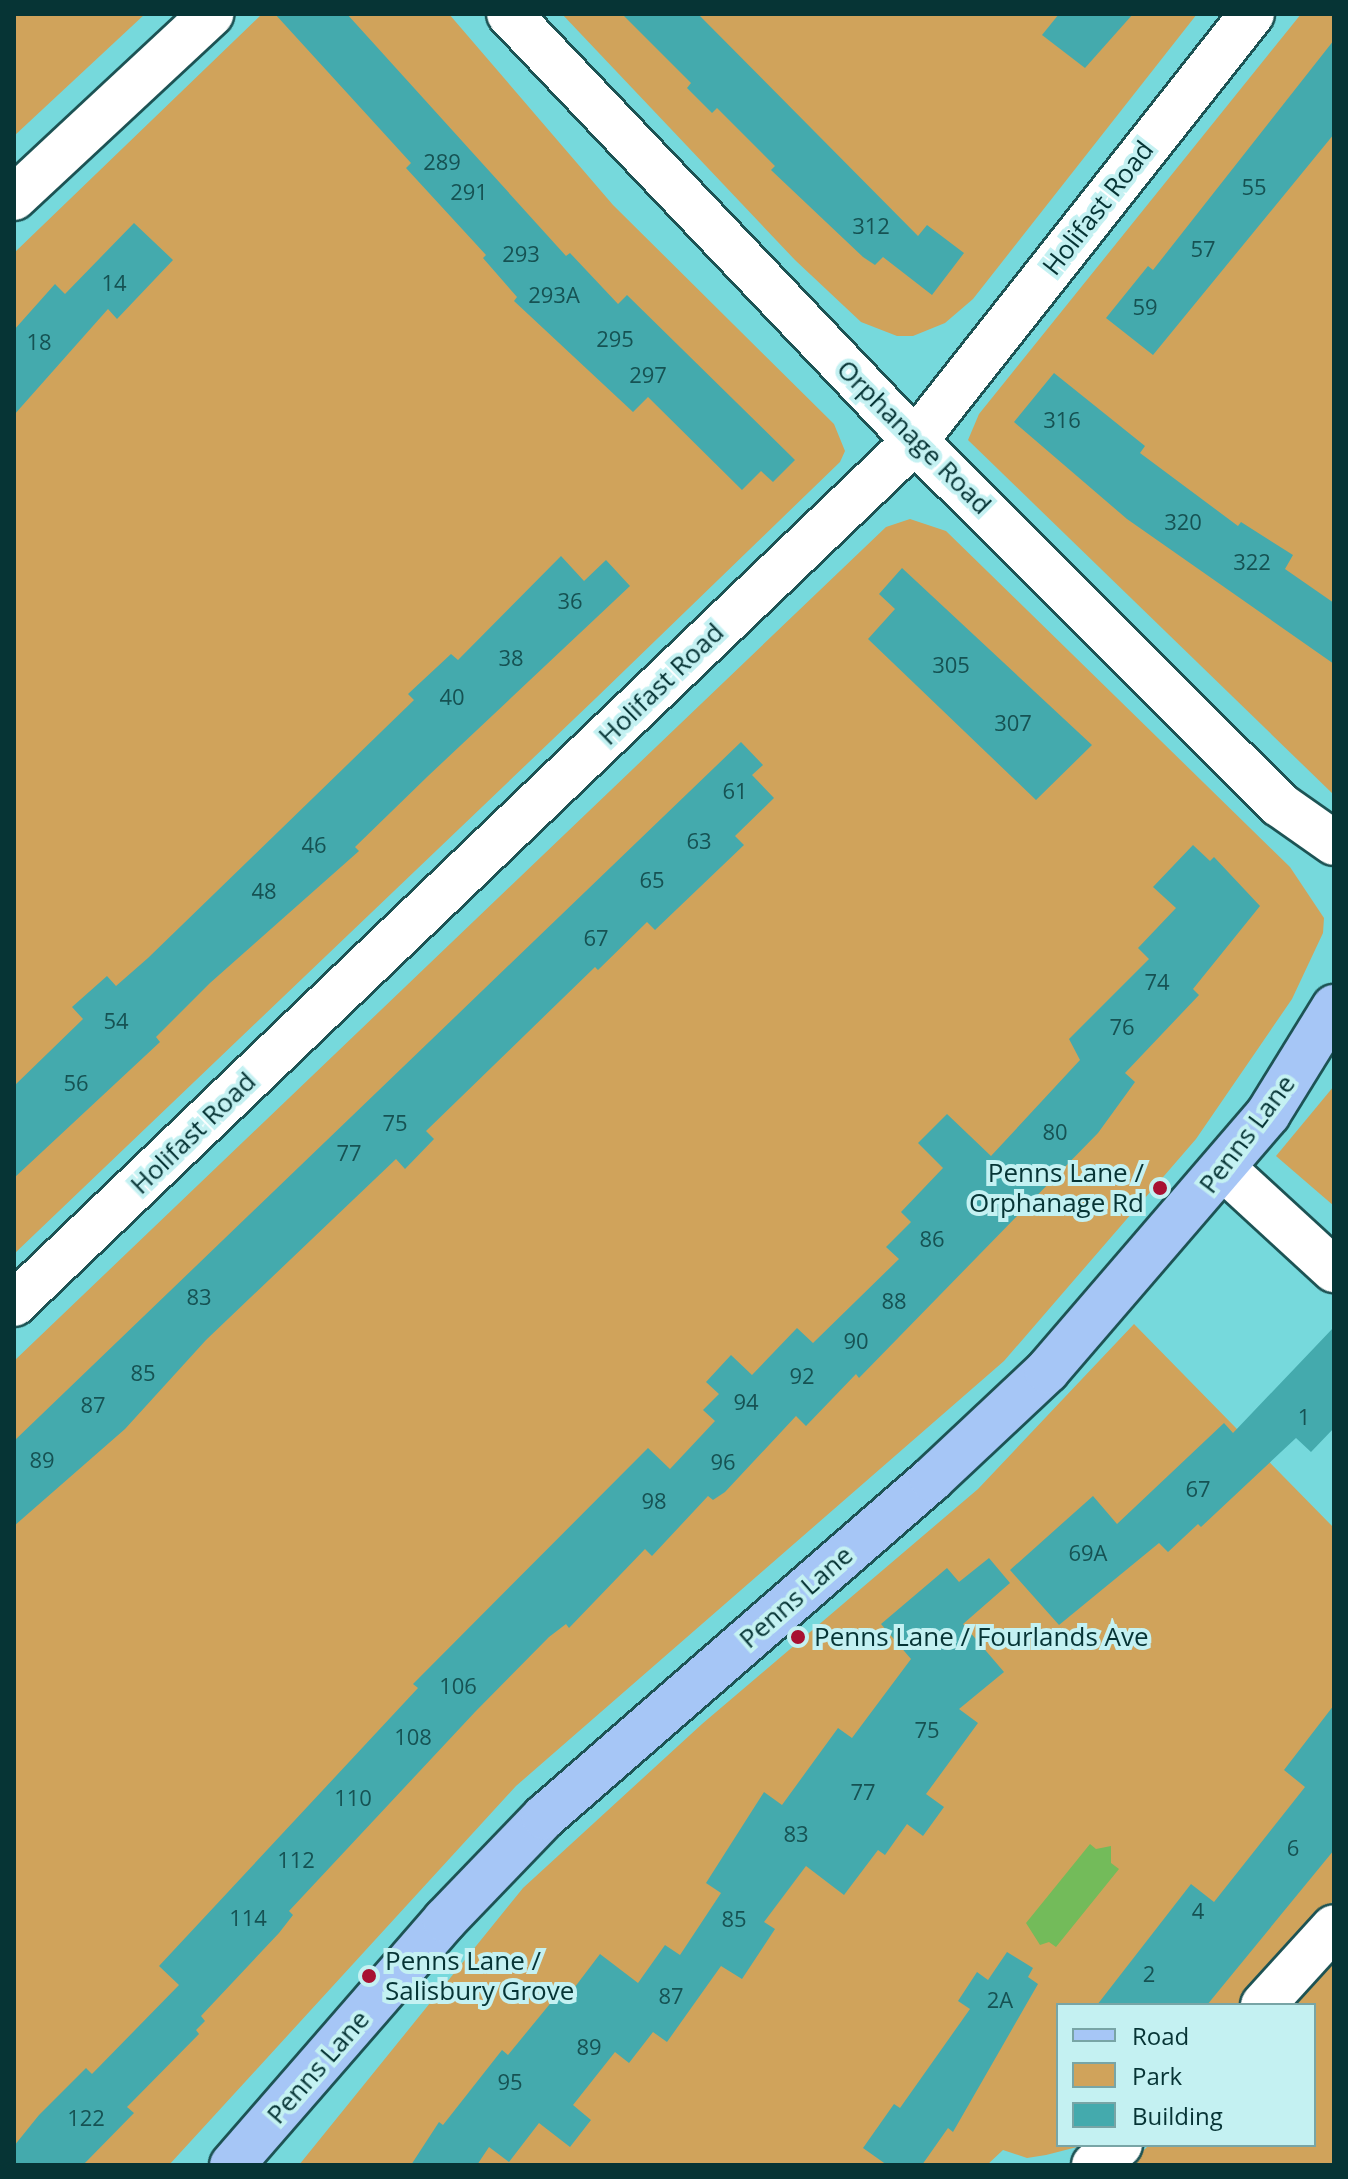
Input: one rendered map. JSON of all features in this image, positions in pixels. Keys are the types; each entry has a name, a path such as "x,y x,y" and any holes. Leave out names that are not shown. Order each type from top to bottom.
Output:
{"main road":[{"name":"Penns Lane","path":"232,2165 445,1920 544,1817 932,1479 1047,1371 1268,1114 1334,1007"}],"street":[{"path":"14,198 211,14"},
{"name":"Orphanage Road","path":"509,14 915,441 1280,805 1334,843"},
{"name":"Holifast Road","path":"14,1304 915,441 1252,14"},
{"path":"1223,1168 1334,1270"},
{"path":"1265,2003 1334,1927"},
{"path":"1094,2165 1117,2147"}],"green space":[{"path":"14,14 145,14 14,136"},
{"path":"262,14 449,14 613,205 834,424 845,451 840,462 596,698 14,1254 14,253"},
{"path":"562,14 1197,14 973,299 945,323 913,336 897,336 861,322 795,260"},
{"path":"1301,14 1334,14 1334,795 968,440 979,414"},
{"path":"910,519 946,531 1290,867 1324,918 1323,933 1292,999 1196,1139 1004,1361 516,1786 169,2165 14,2165 14,1361 886,527"},
{"path":"1334,1086 1334,1206 1276,1156"},
{"path":"1134,1324 1334,1528 1334,1900 1245,2003 1056,2003 1056,2147 1077,2147 1046,2155 1027,2158 1003,2150 987,2165 299,2165 523,1888 702,1724 978,1489"},
{"path":"1334,1951 1334,2165 1129,2165 1147,2147 1316,2147 1316,2003 1289,2003"}],"shaded area":[{"path":"1090,1844 1096,1849 1111,1846 1111,1863 1119,1869 1056,1947 1049,1942 1040,1945 1026,1923"}],"building":[{"path":"275,14 347,14 566,256 570,253 618,304 627,295 795,460 773,482 761,471 742,490 648,397 633,412 514,301 517,297 483,258 486,255 406,168 411,163"},
{"path":"622,14 698,14 918,236 927,225 964,253 932,295 883,257 875,265 863,257 771,170 775,166 717,108 712,113 687,88 691,83"},
{"path":"1059,14 1133,14 1085,68 1042,35"},
{"path":"1334,40 1334,134 1153,355 1106,318 1148,266 1153,270"},
{"path":"134,223 173,260 117,319 108,309 14,415 14,330 55,284 65,294"},
{"path":"1054,373 1145,446 1140,453 1238,526 1241,522 1293,555 1285,569 1334,603 1334,664 1127,519 1014,422"},
{"path":"561,556 584,581 606,560 630,586 355,847 359,851 210,983 156,1037 160,1042 14,1178 14,1086 83,1019 72,1007 107,976 116,986 148,958 414,700 408,694 451,654 458,660"},
{"path":"902,568 1092,745 1036,800 868,639 895,609 879,594"},
{"path":"741,742 763,765 752,775 774,798 735,836 744,845 655,930 647,922 598,970 595,967 426,1131 434,1139 405,1169 396,1159 206,1340 125,1429 14,1526 14,1441"},
{"path":"1193,845 1210,861 1214,857 1260,906 1193,989 1199,995 1125,1073 1135,1082 1098,1133 859,1378 856,1374 806,1426 796,1416 725,1492 713,1500 708,1496 652,1556 645,1549 569,1628 566,1624 549,1637 475,1712 289,1911 293,1915 279,1933 201,2016 205,2021 196,2030 199,2034 127,2107 134,2113 83,2165 14,2165 14,2146 39,2115 86,2068 92,2074 179,1985 159,1966 418,1688 413,1684 648,1448 670,1469 715,1421 703,1410 719,1394 706,1382 731,1355 752,1375 797,1328 813,1343 899,1259 886,1247 911,1222 901,1212 943,1168 918,1143 947,1114 991,1156 1080,1060 1069,1039 1149,959 1138,948 1176,908 1153,887"},
{"path":"1334,1327 1334,1428 1311,1452 1296,1438 1201,1527 1198,1524 1168,1552 1159,1543 1059,1625 1010,1570 1093,1496 1117,1524 1224,1423 1233,1433"},
{"path":"989,1558 1010,1583 963,1624 1004,1672 959,1709 978,1723 926,1794 944,1807 923,1836 907,1824 885,1855 878,1850 844,1895 806,1866 764,1922 775,1929 742,1979 721,1966 667,2042 653,2032 629,2063 615,2052 573,2105 591,2120 570,2147 539,2123 509,2162 489,2147 477,2165 411,2165 439,2122 443,2125 502,2050 508,2055 558,1994 565,2000 600,1954 638,1983 665,1945 680,1955 721,1893 706,1883 764,1792 782,1805 838,1728 852,1738 911,1659 881,1624 947,1568 959,1582"},
{"path":"1334,1705 1334,1850 1209,2003 1099,2003 1191,1884 1214,1902 1305,1787 1284,1770"},
{"path":"1007,1952 1033,1968 1028,1977 1038,1984 953,2132 948,2128 922,2165 887,2165 863,2148 894,2104 900,2108 970,2009 958,2001 977,1972 988,1980"}],"place":[{"name":"Penns Lane / Orphanage Rd","path":"1160,1188"},
{"name":"Penns Lane / Fourlands Ave","path":"798,1637"},
{"name":"Penns Lane / Salisbury Grove","path":"369,1976"}]}
